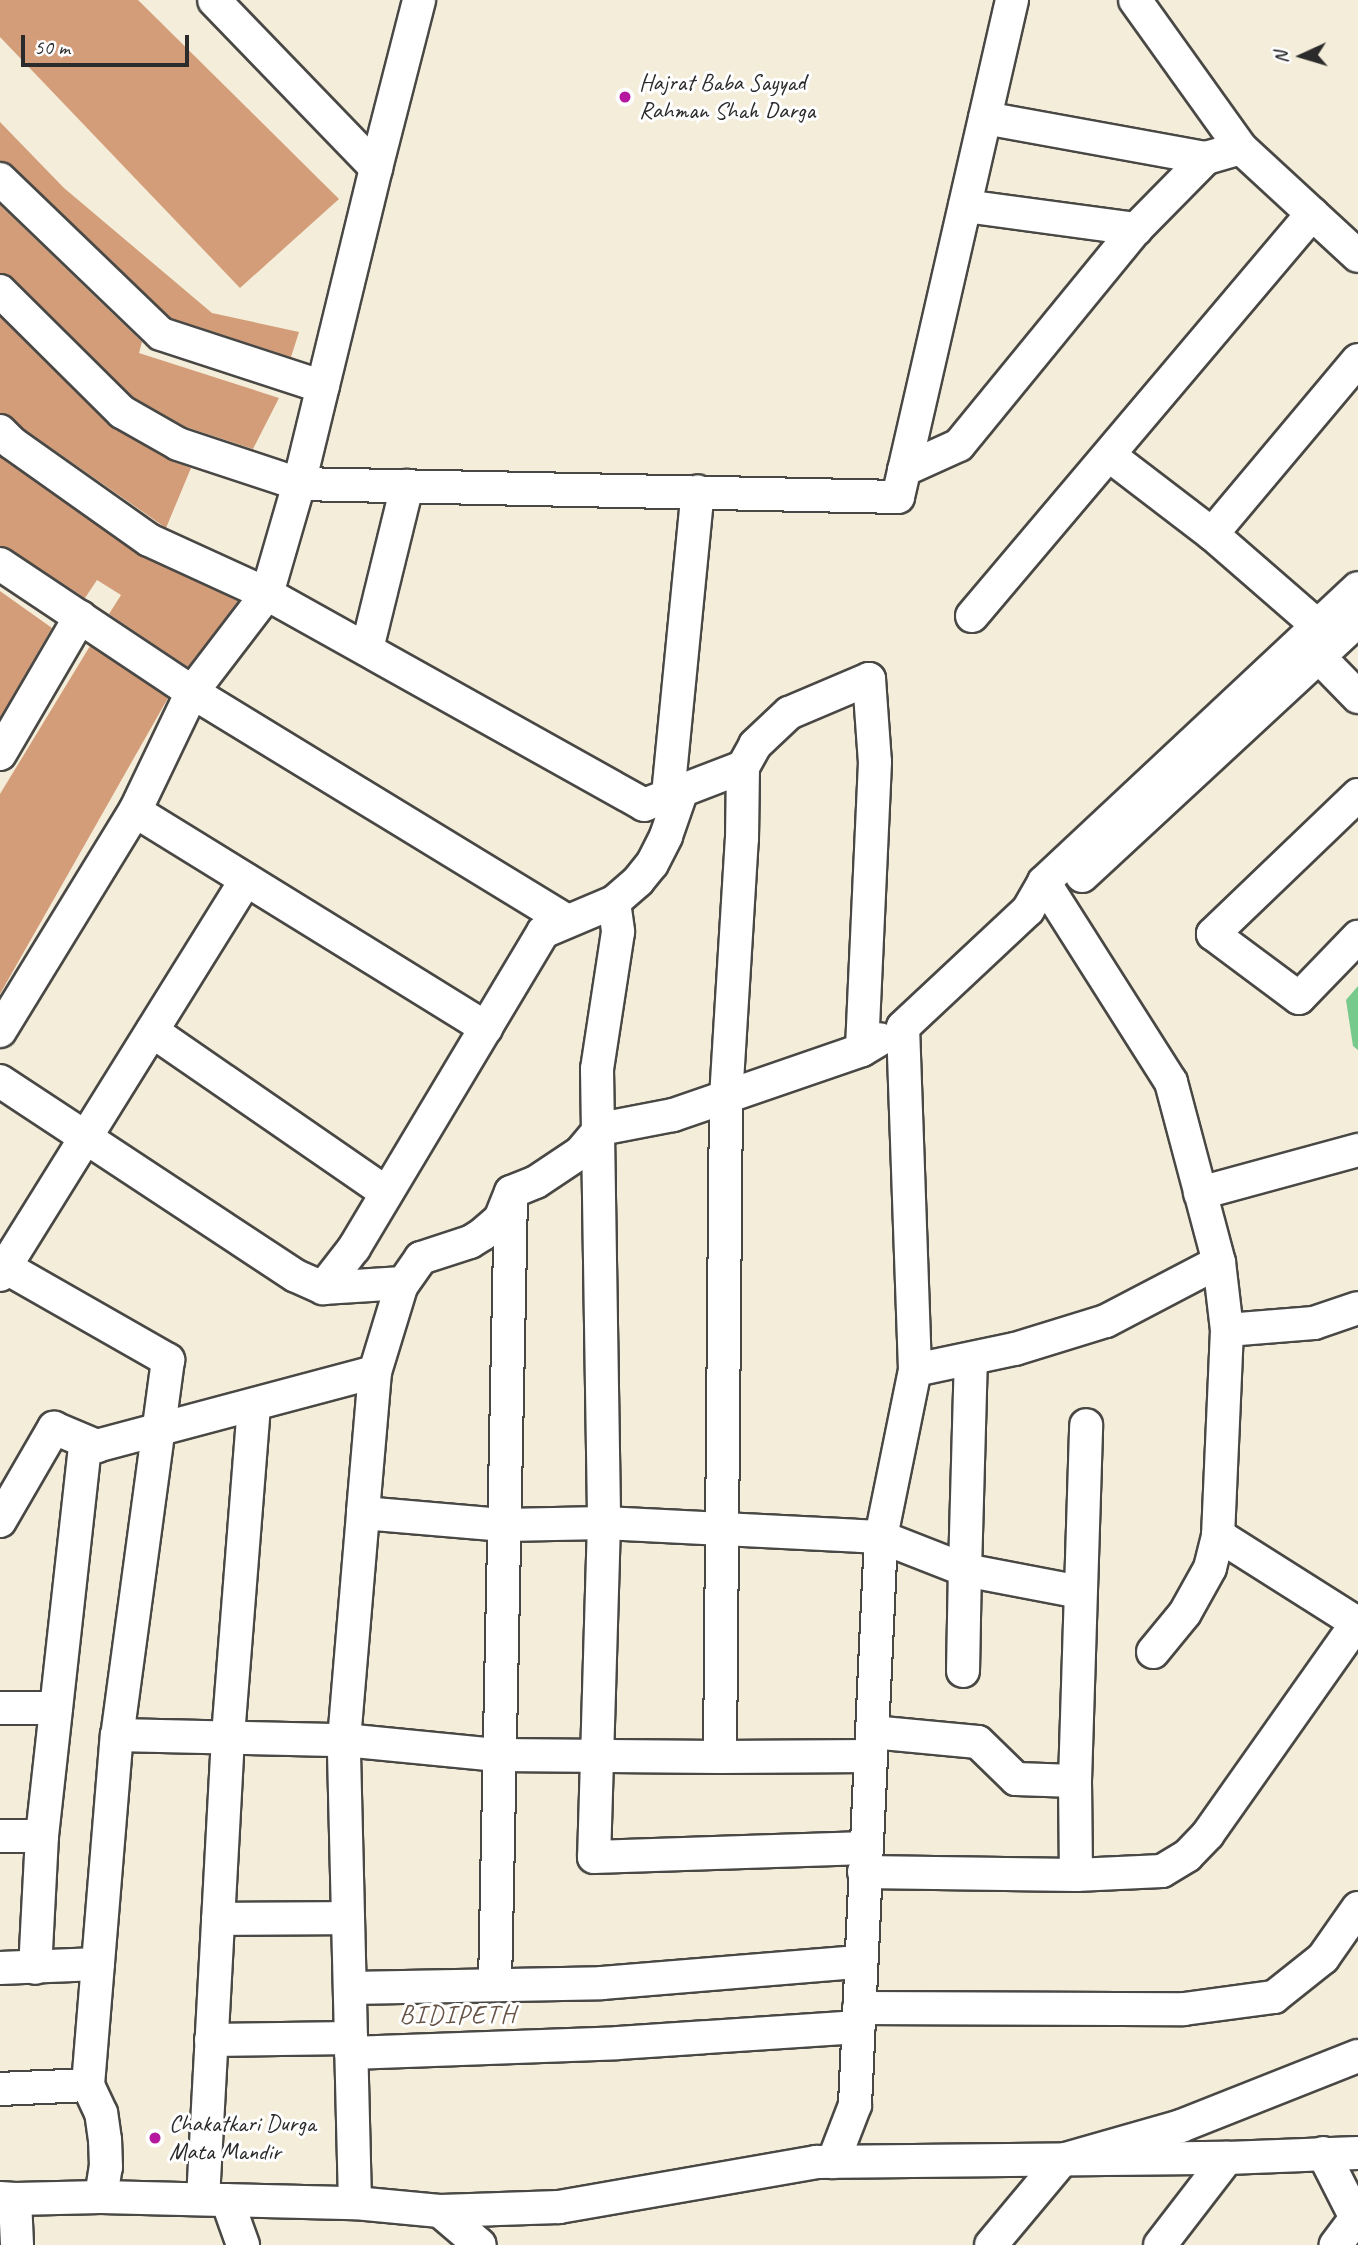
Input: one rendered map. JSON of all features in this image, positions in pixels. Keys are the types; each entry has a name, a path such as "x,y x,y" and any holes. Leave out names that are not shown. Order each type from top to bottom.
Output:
{"street":[{"path":"214,0 376,169"},
{"path":"3,1020 135,811 192,692 267,594 299,484 419,0"},
{"path":"0,292 122,412 178,444 299,484 898,497 1012,0"},
{"path":"1135,0 1241,148 1358,256"},
{"path":"985,117 1206,158 1241,148"},
{"path":"904,470 958,445 1136,229 1206,158"},
{"path":"0,179 161,334 323,387"},
{"path":"965,206 1136,229"},
{"path":"972,616 1312,214"},
{"path":"1212,534 1358,360"},
{"path":"0,431 12,443 149,540 267,594 644,804 743,767"},
{"path":"1110,456 1212,534 1324,641 1358,697"},
{"path":"366,649 407,486"},
{"path":"323,1288 354,1248 543,932 614,902 652,864 675,793 698,491"},
{"path":"0,564 192,692 567,921"},
{"path":"1324,641 1358,588"},
{"path":"0,754 80,617"},
{"path":"355,2203 344,1740 375,1372 403,1283 421,1258 470,1242 483,1234 500,1219 511,1192 536,1182 581,1152 600,1129 652,1120 726,1098 862,1049 903,1027 1324,641 1358,620"},
{"path":"720,1757 726,1098 742,839 743,767 755,745 789,713 869,680 875,762 862,1049"},
{"path":"1358,795 1213,934 1299,998 1358,937"},
{"path":"135,811 486,1028"},
{"path":"101,2197 106,2167 105,2140 101,2113 88,2085 117,1735 168,1360 2,1269 246,880"},
{"path":"1051,890 1171,1082 1219,1262 1227,1330 1219,1535 1210,1567 1185,1613 1153,1652"},
{"path":"614,902 618,932 597,1069 604,1523 594,1857 864,1860 1076,1875 1162,1871 1187,1856 1233,1800 1357,1622 1219,1535"},
{"path":"833,2162 855,2105 864,1860 881,1537 915,1370 903,1027"},
{"path":"152,1031 387,1193"},
{"path":"0,1081 296,1276 323,1288 403,1283"},
{"path":"1200,1193 1358,1150"},
{"path":"495,1985 511,1192"},
{"path":"915,1370 971,1359 1106,1321 1219,1262"},
{"path":"1227,1330 1314,1323 1358,1308"},
{"path":"963,1671 971,1359"},
{"path":"35,1968 42,1836 85,1449 375,1372"},
{"path":"243,2245 215,2199 211,2040 228,1736 254,1405"},
{"path":"1076,1875 1075,1781 1086,1425"},
{"path":"0,1521 54,1428 97,1446"},
{"path":"363,1513 504,1525 604,1523 881,1537 965,1570 1080,1592"},
{"path":"0,1708 56,1708"},
{"path":"117,1735 344,1740 498,1755 596,1758 720,1757 871,1744 978,1742 1016,1779 1075,1781"},
{"path":"0,1836 42,1836"},
{"path":"211,2040 351,2045 618,2043 858,2017 1184,2009 1273,1997 1323,1958 1358,1908"},
{"path":"218,1919 348,1918"},
{"path":"350,1988 602,1983 860,1962"},
{"path":"0,1968 98,1964"},
{"path":"991,2245 1062,2160 1181,2126 1358,2056"},
{"path":"0,2089 88,2085"},
{"path":"1322,2153 1357,2219 1336,2245"},
{"path":"16,2245 7,2199 215,2199 355,2203 440,2211 559,2207 816,2162 1227,2158 1358,2153"},
{"path":"1160,2245 1227,2158"},
{"path":"440,2211 480,2245"}],"green space":[{"path":"1358,986 1358,1050 1353,1046 1346,1000"}],"building":[{"path":"0,0 138,0 339,199 240,288 0,37"},
{"path":"0,122 64,188 212,313 299,332 291,357 171,318 13,166 0,161"},
{"path":"0,205 142,342 139,353 279,398 253,449 186,427 133,397 13,278 0,273"},
{"path":"0,317 109,425 169,460 191,468 166,528 12,418 0,413"},
{"path":"0,457 139,555 238,601 188,667 109,614 121,595 97,580 85,598 10,549 0,546"},
{"path":"0,591 52,628 0,718"},
{"path":"90,646 168,698 0,994 0,794"}],"place":[{"name":"Hajrat Baba Sayyad Rahman Shah Darga","path":"625,97"},
{"name":"Chakatkari Durga Mata Mandir","path":"155,2138"}],"district":[{"name":"BIDIPETH","path":"458,2015"}]}
